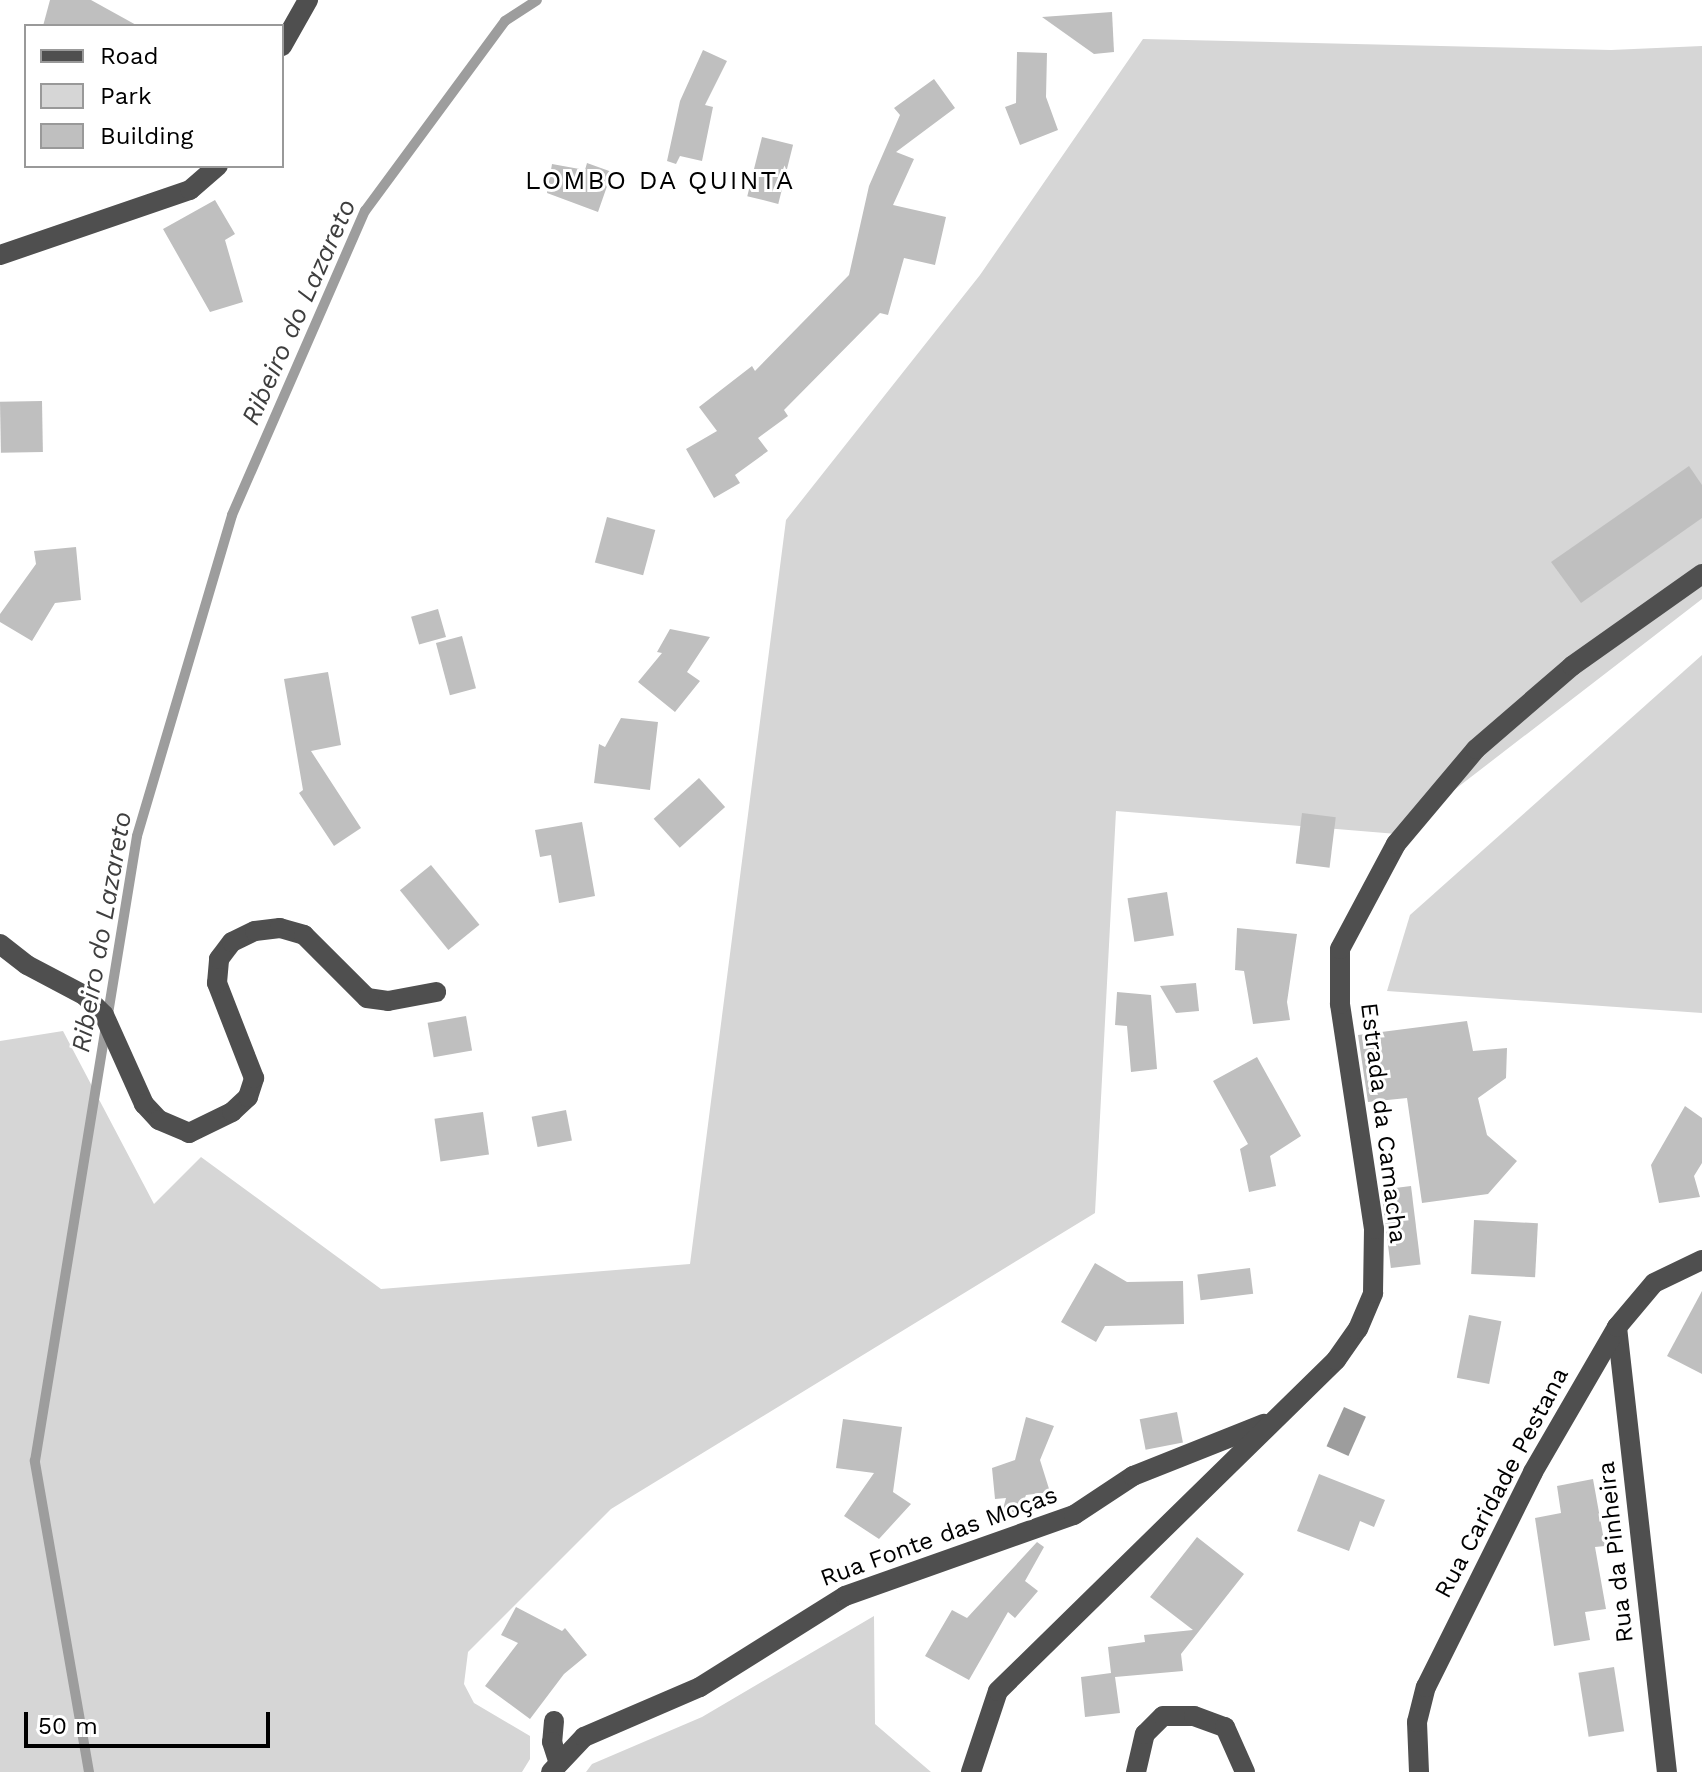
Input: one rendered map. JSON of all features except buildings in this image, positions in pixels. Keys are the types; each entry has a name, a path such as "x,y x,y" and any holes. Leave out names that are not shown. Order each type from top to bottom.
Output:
{"street":[{"path":"284,42 308,0"},
{"path":"0,255 190,190 216,168"},
{"name":"Estrada da Camacha","path":"971,1772 998,1691 1056,1628 1336,1360 1358,1329 1373,1293 1374,1229 1340,1004 1340,949 1363,900 1396,844 1476,749 1572,666 1702,574"},
{"path":"0,944 84,995 104,1015 144,1104 159,1120 189,1133 232,1112 248,1097 254,1078 217,983 219,959 232,942 255,931 280,928 304,935 367,998 388,1001 436,992"},
{"name":"Rua Caridade Pestana","path":"1419,1772 1417,1722 1426,1687 1533,1472 1617,1327 1654,1283 1702,1260"},
{"name":"Rua da Pinheira","path":"1617,1327 1667,1772"},
{"name":"Rua Fonte das Moças","path":"555,1767 584,1737 700,1687 845,1596 1074,1515 1133,1476 1275,1420"},
{"path":"1136,1772 1145,1734 1163,1716 1194,1716 1225,1727 1245,1772"},
{"path":"554,1721 552,1742 555,1767"}],"green space":[{"path":"1143,39 1611,50 1702,46 1702,599 1397,834 1116,811 1095,1213 611,1509 468,1652 464,1684 474,1703 530,1736 530,1759 522,1772 0,1772 0,1041 63,1031 154,1204 201,1157 381,1289 690,1264 786,520 980,275"},
{"path":"1702,655 1702,1013 1387,991 1410,915"},
{"path":"874,1616 875,1724 931,1772 586,1772 592,1764 702,1717"}],"shaded area":[{"path":"1344,1407 1366,1417 1348,1456 1327,1446"}],"waterway":[{"name":"Ribeiro do Lazareto","path":"89,1772 35,1461 137,836 232,515 365,211 505,21 537,0"}],"district":[{"name":"LOMBO DA QUINTA","path":"660,181"}]}
